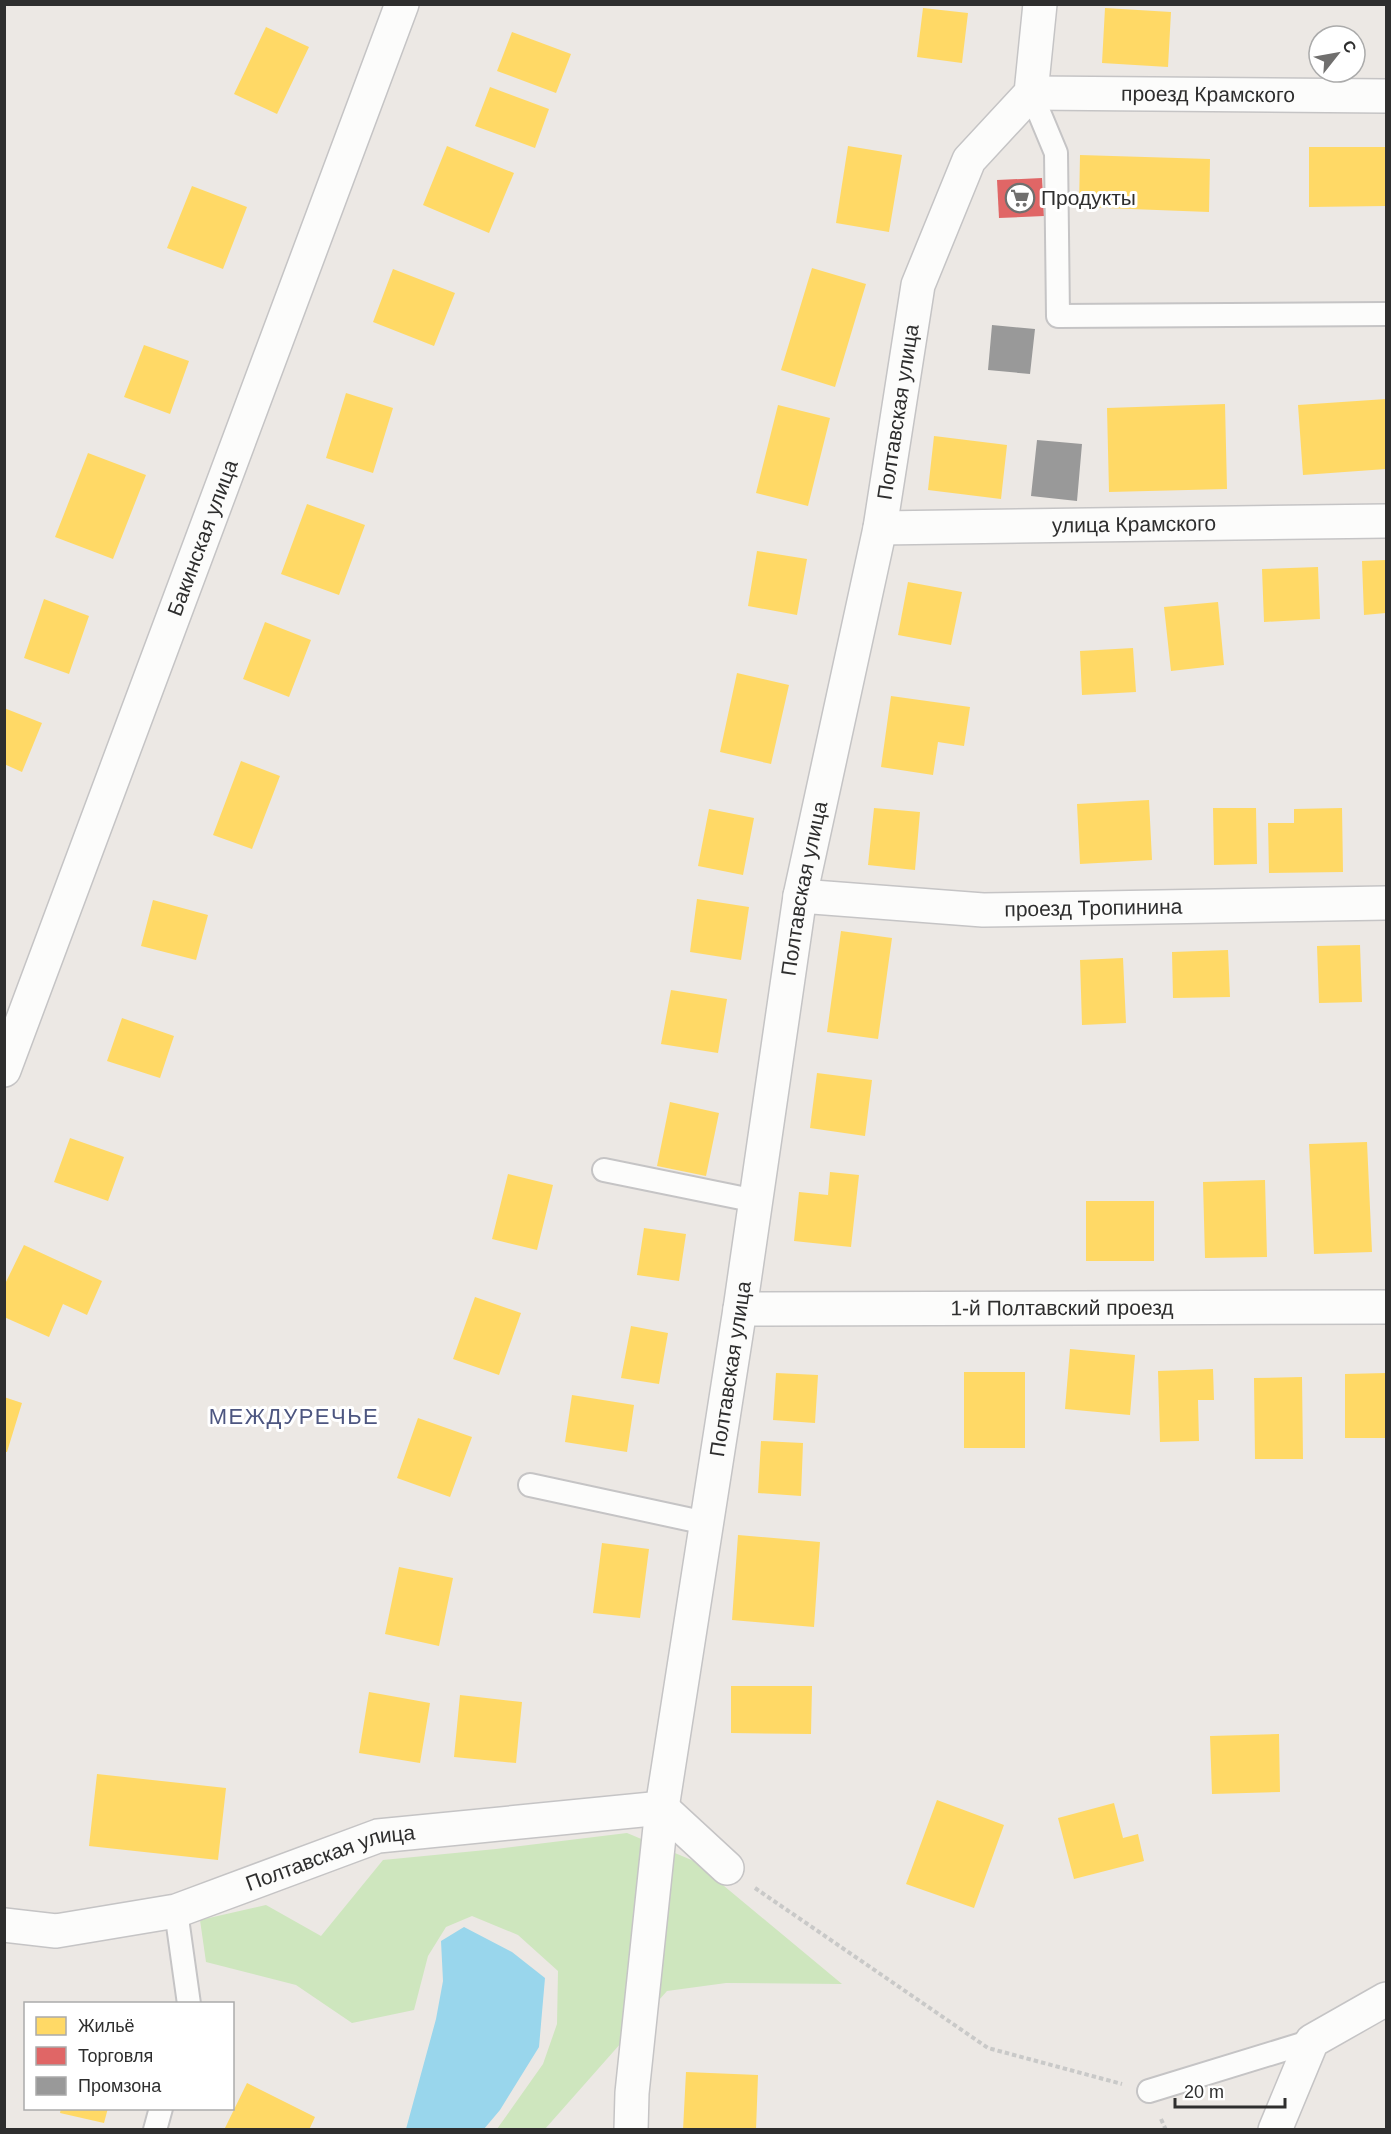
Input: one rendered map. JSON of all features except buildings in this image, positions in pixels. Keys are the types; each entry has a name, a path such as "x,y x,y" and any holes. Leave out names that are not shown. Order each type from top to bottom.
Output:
{"street":[{"name":"Бакинская улица","path":"4,1070 402,4"},
{"path":"1031,93 1040,4"},
{"name":"проезд Крамского","path":"1031,93 1386,96"},
{"name":"Полтавская улица","path":"631,2130 632,2093 662,1808 740,1309 800,896 880,528 918,285 969,160 1031,93"},
{"name":"улица Крамского","path":"880,528 1386,521"},
{"name":"проезд Тропинина","path":"800,896 983,910 1386,903"},
{"name":"1-й Полтавский проезд","path":"740,1309 1386,1307"},
{"path":"662,1808 727,1869"},
{"name":"Полтавская улица","path":"4,1925 56,1931 176,1911 378,1836 662,1808"},
{"path":"1275,2130 1312,2041 1386,1999"}],"lane":[{"path":"1031,93 1056,153 1059,316 1386,314"},
{"path":"604,1170 756,1201"},
{"path":"530,1485 706,1523"},
{"path":"176,1911 189,2002"},
{"path":"1149,2091 1312,2041"},
{"path":"155,2130 161,2110"}],"path":[{"path":"727,1869 988,2048 1149,2091 1166,2130"}],"green space":[{"path":"627,1833 694,1861 842,1984 726,1983 667,1991 545,2129 497,2129 543,2064 557,2024 558,1971 518,1935 472,1916 446,1927 428,1956 414,2010 352,2023 296,1985 206,1962 200,1920 266,1905 321,1936 383,1860"}],"water":[{"path":"464,1927 512,1952 545,1978 539,2047 500,2110 484,2129 406,2129 436,2019 443,1981 441,1941"}],"place":[{"name":"Продукты","path":"1020,198"}],"district":[{"name":"МЕЖДУРЕЧЬЕ","path":"294,1416"}]}
